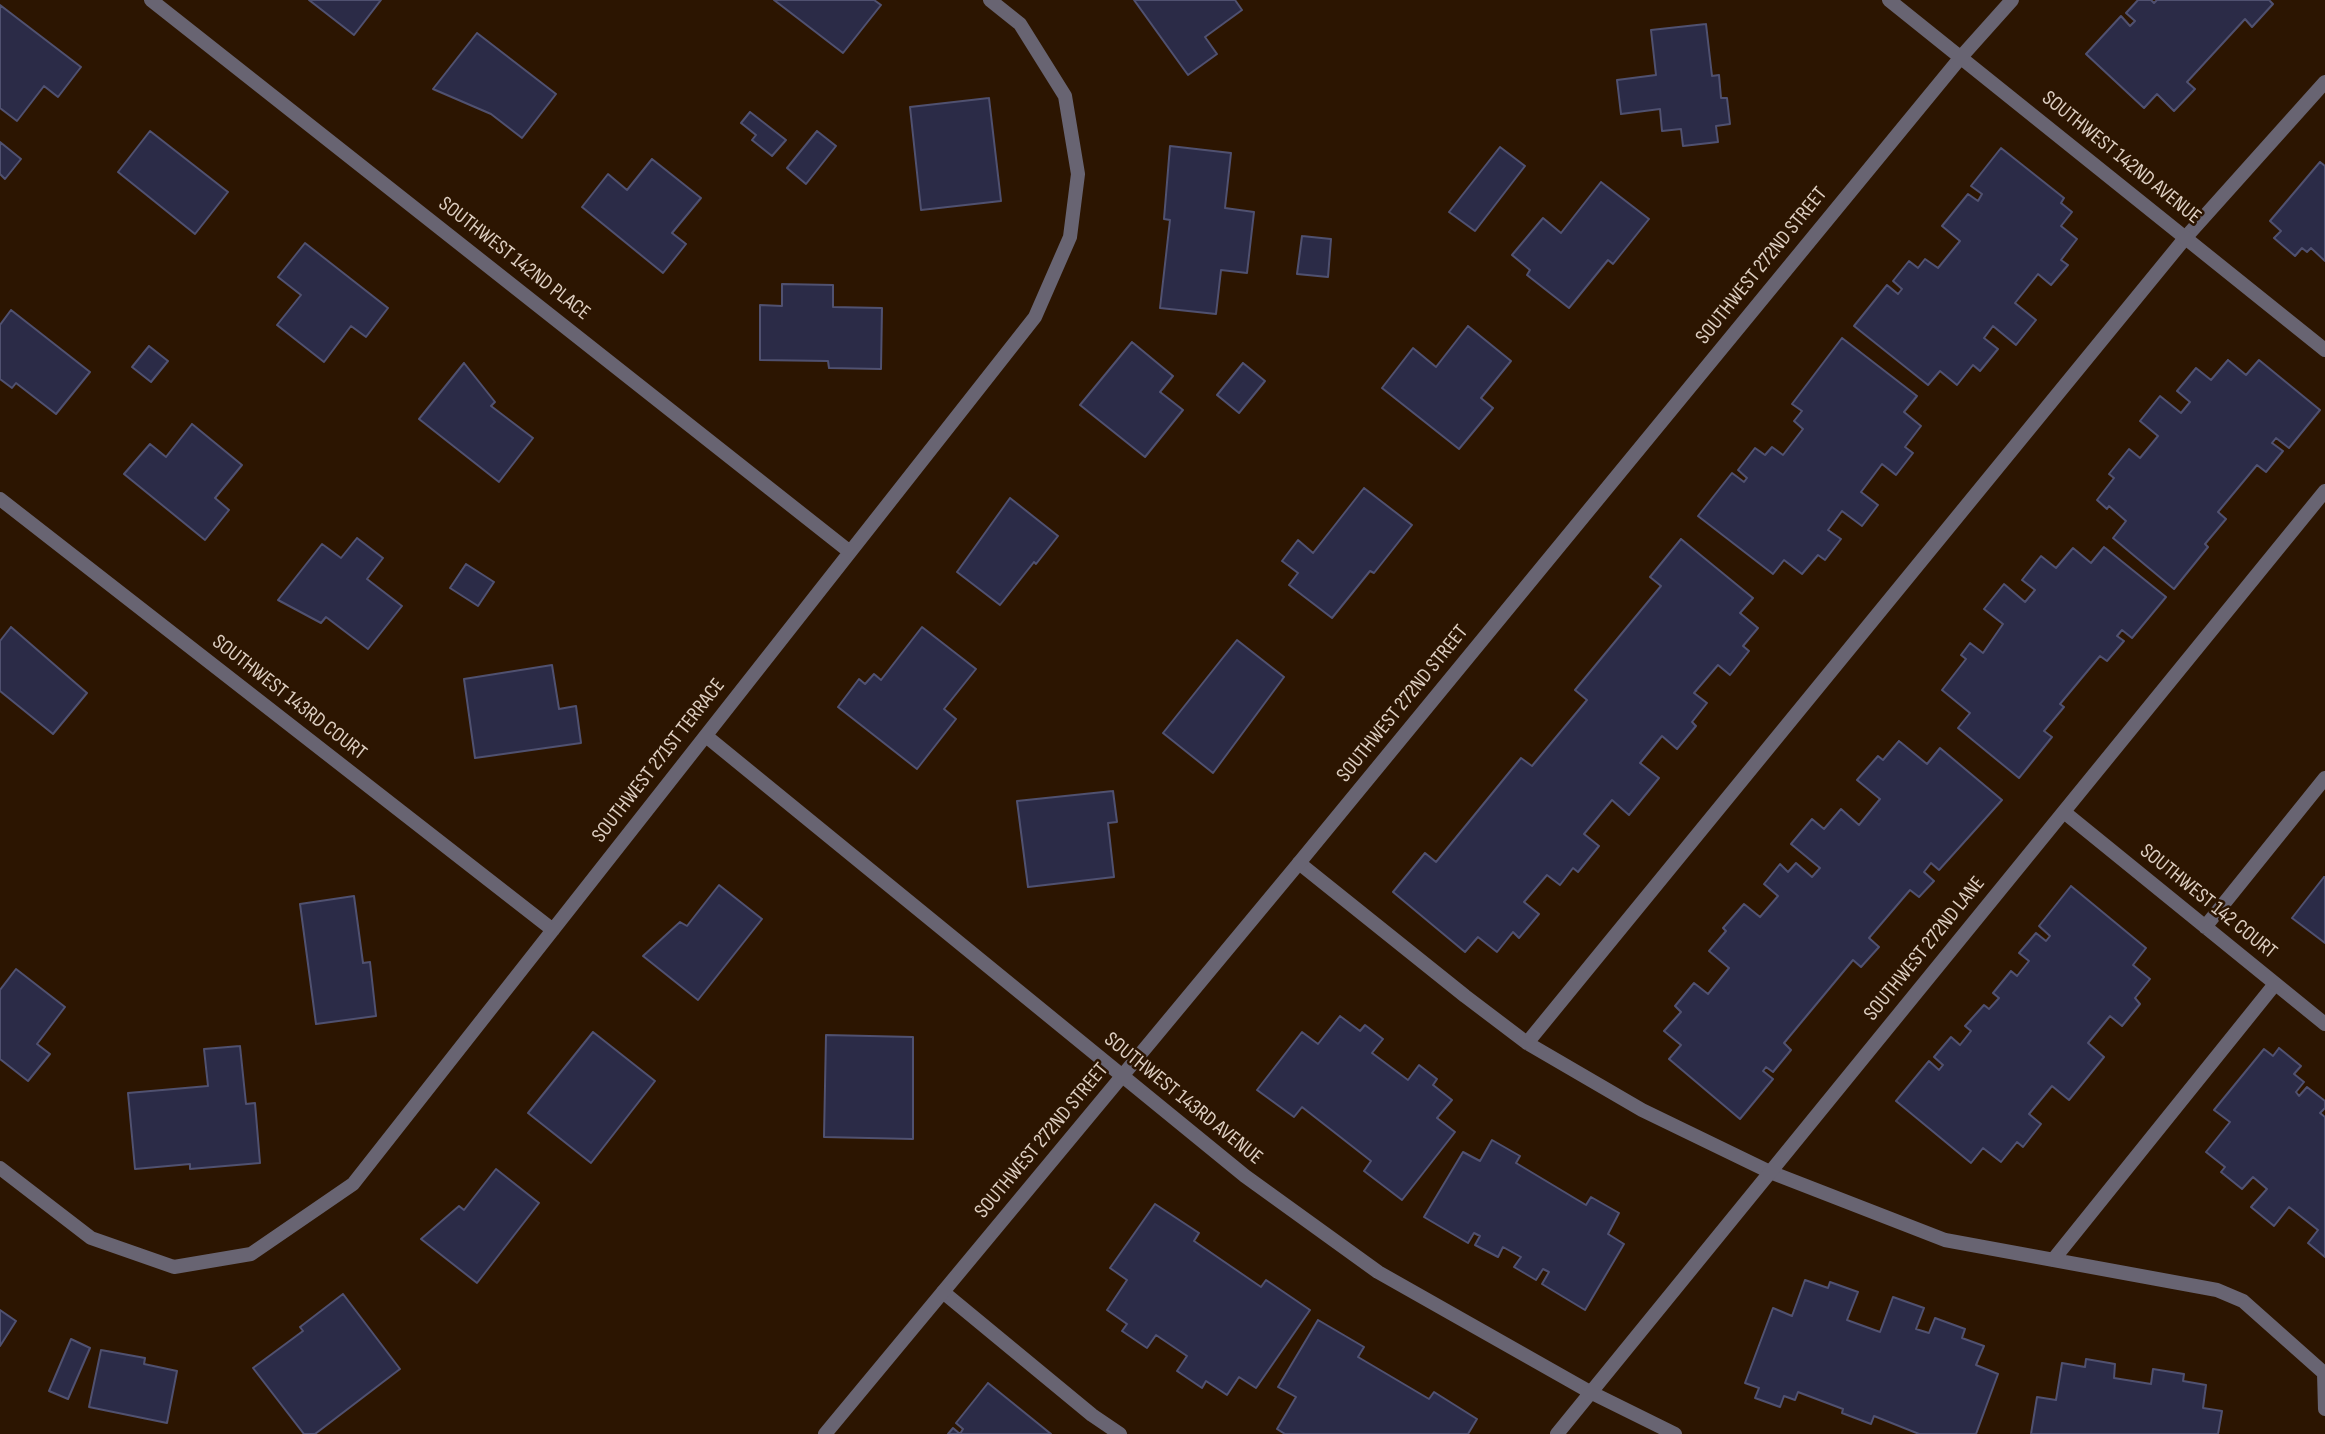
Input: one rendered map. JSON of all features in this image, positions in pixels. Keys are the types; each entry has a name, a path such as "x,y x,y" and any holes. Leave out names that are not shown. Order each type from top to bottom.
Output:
{"street":[{"name":"SOUTHWEST 142ND PLACE","path":"151,0 850,552"},
{"name":"SOUTHWEST 271ST TERRACE","path":"0,1168 91,1238 174,1267 250,1254 353,1184 1035,317 1070,237 1077,174 1065,96 1020,24 990,0"},
{"name":"SOUTHWEST 142ND AVENUE","path":"1889,0 2325,350"},
{"name":"SOUTHWEST 272ND STREET","path":"825,1434 1299,863 1961,57 2012,0"},
{"path":"1527,1043 2186,237 2325,82"},
{"name":"SOUTHWEST 272ND LANE","path":"1557,1434 2325,491"},
{"name":"SOUTHWEST 143RD COURT","path":"0,499 553,930"},
{"name":"SOUTHWEST 143RD AVENUE","path":"705,736 1245,1176 1378,1272 1590,1392 1675,1434"},
{"path":"2205,926 2325,778"},
{"name":"SOUTHWEST 142 COURT","path":"2064,812 2325,1024"},
{"path":"1299,863 1527,1043 1642,1110 1770,1172 1945,1240 2217,1290 2243,1301 2323,1373 2325,1409"},
{"path":"2053,1260 2276,984"},
{"path":"943,1292 1092,1415 1120,1434"}],"building":[{"path":"309,0 381,0 354,35"},
{"path":"774,0 874,0 881,5 843,53"},
{"path":"1134,0 1235,0 1242,10 1205,37 1217,54 1188,75"},
{"path":"2138,0 2151,0 2154,3 2157,0 2269,0 2273,4 2252,27 2245,19 2187,82 2195,89 2174,111 2157,94 2144,108 2086,54 2121,16 2130,26 2135,21 2126,13"},
{"path":"0,5 81,67 58,97 44,86 17,121 0,108"},
{"path":"1706,24 1712,76 1719,75 1721,98 1727,98 1730,124 1716,126 1718,142 1683,146 1681,129 1662,131 1660,109 1621,114 1617,80 1656,75 1651,30"},
{"path":"477,33 556,94 522,138 491,114 433,89"},
{"path":"989,98 1001,201 921,210 910,107"},
{"path":"750,112 786,140 772,156 752,140 756,135 741,123"},
{"path":"150,131 228,192 195,234 118,172"},
{"path":"817,131 836,146 806,184 787,168"},
{"path":"0,142 21,159 5,179 0,174"},
{"path":"1170,146 1231,153 1225,208 1254,212 1247,273 1221,270 1216,314 1160,308 1170,220 1164,219"},
{"path":"1500,147 1525,166 1475,231 1449,212"},
{"path":"2001,148 2064,198 2061,203 2072,212 2061,226 2077,239 2061,260 2068,265 2051,285 2038,274 2015,303 2036,320 2016,345 1993,326 1984,338 1998,349 1980,371 1973,365 1957,385 1940,371 1928,385 1854,326 1887,285 1898,294 1902,289 1893,281 1909,261 1918,268 1925,259 1938,268 1960,241 1942,226 1968,194 1978,201 1982,194 1971,186"},
{"path":"652,159 701,198 672,233 686,244 663,273 582,207 608,174 627,190"},
{"path":"2320,162 2325,166 2325,261 2311,248 2307,252 2302,248 2295,256 2274,238 2281,231 2270,221"},
{"path":"1601,182 1649,219 1613,264 1608,260 1569,308 1527,275 1530,270 1512,255 1543,218 1561,233"},
{"path":"1302,236 1331,239 1328,277 1297,274"},
{"path":"305,243 388,308 366,337 351,326 324,362 277,325 301,295 278,277"},
{"path":"782,284 833,285 833,307 882,308 881,369 829,368 828,361 760,360 760,305 782,306"},
{"path":"11,310 90,372 56,414 16,383 12,388 0,379 0,325"},
{"path":"1468,326 1511,361 1481,398 1493,408 1459,449 1382,388 1413,348 1436,367"},
{"path":"1842,338 1917,396 1904,412 1921,426 1905,447 1913,453 1896,475 1882,464 1861,492 1878,505 1862,526 1842,511 1828,530 1841,539 1825,560 1818,555 1802,574 1784,560 1773,574 1698,516 1732,473 1744,482 1747,478 1738,470 1755,448 1765,455 1772,447 1783,455 1803,429 1794,421 1802,411 1792,404"},
{"path":"1132,342 1173,376 1160,392 1183,410 1145,457 1080,405"},
{"path":"149,346 168,361 151,382 132,367"},
{"path":"2228,360 2246,375 2259,360 2320,410 2289,448 2276,438 2272,443 2283,451 2266,472 2257,465 2218,512 2226,519 2205,544 2208,547 2174,589 2113,538 2126,521 2109,506 2107,509 2097,500 2114,478 2109,474 2129,449 2140,458 2158,436 2140,421 2160,396 2181,413 2190,402 2177,391 2196,368 2211,380"},
{"path":"464,363 495,402 491,406 533,438 499,482 419,419"},
{"path":"1243,363 1265,381 1239,413 1217,395"},
{"path":"192,424 242,465 215,498 229,510 205,540 124,474 150,444 166,457"},
{"path":"1364,488 1412,525 1374,573 1370,571 1332,618 1289,585 1298,573 1282,561 1298,540 1313,553"},
{"path":"1010,498 1058,536 1000,605 957,572"},
{"path":"357,538 383,558 367,579 402,606 368,649 326,617 321,623 278,600 322,544 341,558"},
{"path":"1681,539 1753,598 1740,613 1758,628 1743,646 1749,651 1730,675 1718,665 1694,693 1707,703 1692,722 1696,726 1677,749 1662,736 1640,763 1659,778 1629,815 1612,800 1584,834 1599,846 1578,872 1573,868 1560,885 1547,875 1524,902 1539,914 1519,938 1513,932 1497,952 1478,937 1465,952 1393,892 1425,853 1436,862 1521,758 1532,766 1587,700 1575,690 1661,586 1650,577"},
{"path":"2104,547 2166,597 2132,638 2122,630 2117,636 2124,641 2107,661 2100,656 2060,704 2064,707 2044,731 2052,737 2019,778 1958,728 1970,713 1942,690 1966,659 1961,655 1970,643 1983,653 2003,624 1984,609 2004,584 2025,602 2035,590 2022,580 2041,556 2056,568 2073,548 2091,563"},
{"path":"466,564 494,582 478,606 450,588"},
{"path":"11,627 87,693 53,734 0,691 0,641"},
{"path":"922,627 976,669 944,709 956,719 917,769 838,707 859,679 865,684 874,674 881,680"},
{"path":"1237,640 1284,677 1213,773 1163,733"},
{"path":"552,665 559,709 576,706 581,743 475,758 464,679"},
{"path":"1899,741 1927,764 1940,748 2002,800 1939,870 1931,863 1924,872 1934,881 1919,897 1910,890 1869,938 1879,947 1861,967 1853,960 1784,1043 1791,1050 1773,1072 1766,1067 1763,1071 1773,1079 1740,1119 1669,1059 1681,1045 1664,1031 1681,1012 1675,1006 1694,983 1708,994 1729,968 1709,951 1726,931 1723,928 1744,904 1760,917 1778,896 1764,884 1780,864 1788,872 1796,863 1812,877 1820,868 1791,844 1812,819 1824,829 1841,809 1859,825 1880,799 1857,780 1878,756 1883,760"},
{"path":"1113,791 1117,822 1108,823 1114,877 1028,887 1017,801"},
{"path":"2325,877 2325,943 2292,918"},
{"path":"719,885 762,919 698,1000 643,956 680,922 687,926"},
{"path":"2071,886 2146,948 2133,965 2150,979 2135,998 2140,1004 2122,1026 2110,1016 2088,1043 2104,1057 2069,1100 2052,1086 2029,1114 2041,1124 2023,1147 2017,1142 2001,1162 1983,1148 1971,1163 1896,1101 1929,1061 1939,1070 1943,1065 1934,1057 1951,1037 1960,1045 1971,1031 1965,1026 1984,1005 1989,1009 1999,998 1993,993 2011,971 2017,976 2029,961 2019,953 2036,933 2046,941 2050,936 2039,926"},
{"path":"354,896 363,963 370,962 376,1016 316,1024 300,904"},
{"path":"16,969 65,1007 37,1044 50,1054 28,1081 0,1059 0,990"},
{"path":"1340,1016 1360,1031 1365,1025 1383,1039 1372,1053 1408,1080 1419,1065 1437,1079 1433,1085 1452,1100 1437,1118 1455,1132 1402,1200 1364,1171 1371,1161 1302,1107 1294,1117 1257,1090 1302,1032 1318,1044"},
{"path":"593,1032 655,1081 591,1163 528,1113"},
{"path":"826,1035 913,1037 913,1139 824,1137"},
{"path":"240,1046 246,1104 255,1103 260,1163 190,1169 190,1164 135,1169 128,1093 208,1086 204,1049"},
{"path":"2279,1048 2301,1066 2294,1074 2304,1082 2296,1092 2299,1096 2307,1087 2325,1101 2325,1108 2320,1113 2325,1117 2325,1257 2308,1243 2318,1230 2289,1207 2274,1226 2251,1207 2267,1189 2253,1177 2242,1189 2221,1172 2225,1167 2206,1152 2230,1122 2214,1110 2264,1049 2273,1056"},
{"path":"1492,1140 1520,1156 1516,1163 1586,1205 1591,1197 1619,1213 1608,1234 1624,1244 1585,1310 1542,1284 1549,1272 1543,1269 1536,1280 1514,1267 1521,1257 1503,1247 1498,1257 1475,1245 1480,1236 1474,1233 1468,1243 1424,1217 1463,1152 1480,1161"},
{"path":"496,1169 539,1203 477,1283 421,1239 459,1206 464,1210"},
{"path":"1155,1204 1199,1233 1194,1241 1261,1287 1266,1280 1310,1310 1256,1388 1239,1377 1227,1395 1206,1381 1202,1388 1177,1371 1187,1356 1156,1335 1147,1348 1122,1331 1127,1324 1107,1310 1127,1280 1110,1268"},
{"path":"1805,1280 1828,1288 1830,1282 1858,1292 1847,1320 1880,1332 1893,1297 1924,1308 1916,1329 1929,1333 1935,1318 1965,1329 1962,1338 1984,1346 1976,1365 1998,1374 1976,1434 1919,1434 1874,1416 1871,1424 1842,1413 1843,1409 1798,1392 1795,1400 1784,1396 1780,1407 1755,1398 1759,1388 1745,1383 1773,1308 1792,1316"},
{"path":"343,1294 400,1369 315,1434 304,1434 253,1368 303,1331 300,1327"},
{"path":"0,1310 16,1321 0,1346"},
{"path":"1318,1320 1364,1347 1358,1357 1429,1399 1434,1392 1477,1419 1468,1434 1285,1434 1277,1429 1296,1397 1278,1387"},
{"path":"71,1339 90,1348 68,1399 49,1391"},
{"path":"101,1350 145,1358 144,1364 177,1371 167,1423 89,1407"},
{"path":"2086,1359 2115,1364 2114,1378 2151,1384 2153,1369 2184,1374 2183,1381 2206,1385 2203,1408 2222,1411 2218,1434 2031,1434 2037,1397 2056,1400 2062,1363 2085,1367"},
{"path":"988,1383 1051,1434 960,1434 963,1429 956,1423"},
{"path":"953,1428 960,1434 948,1434"}]}
